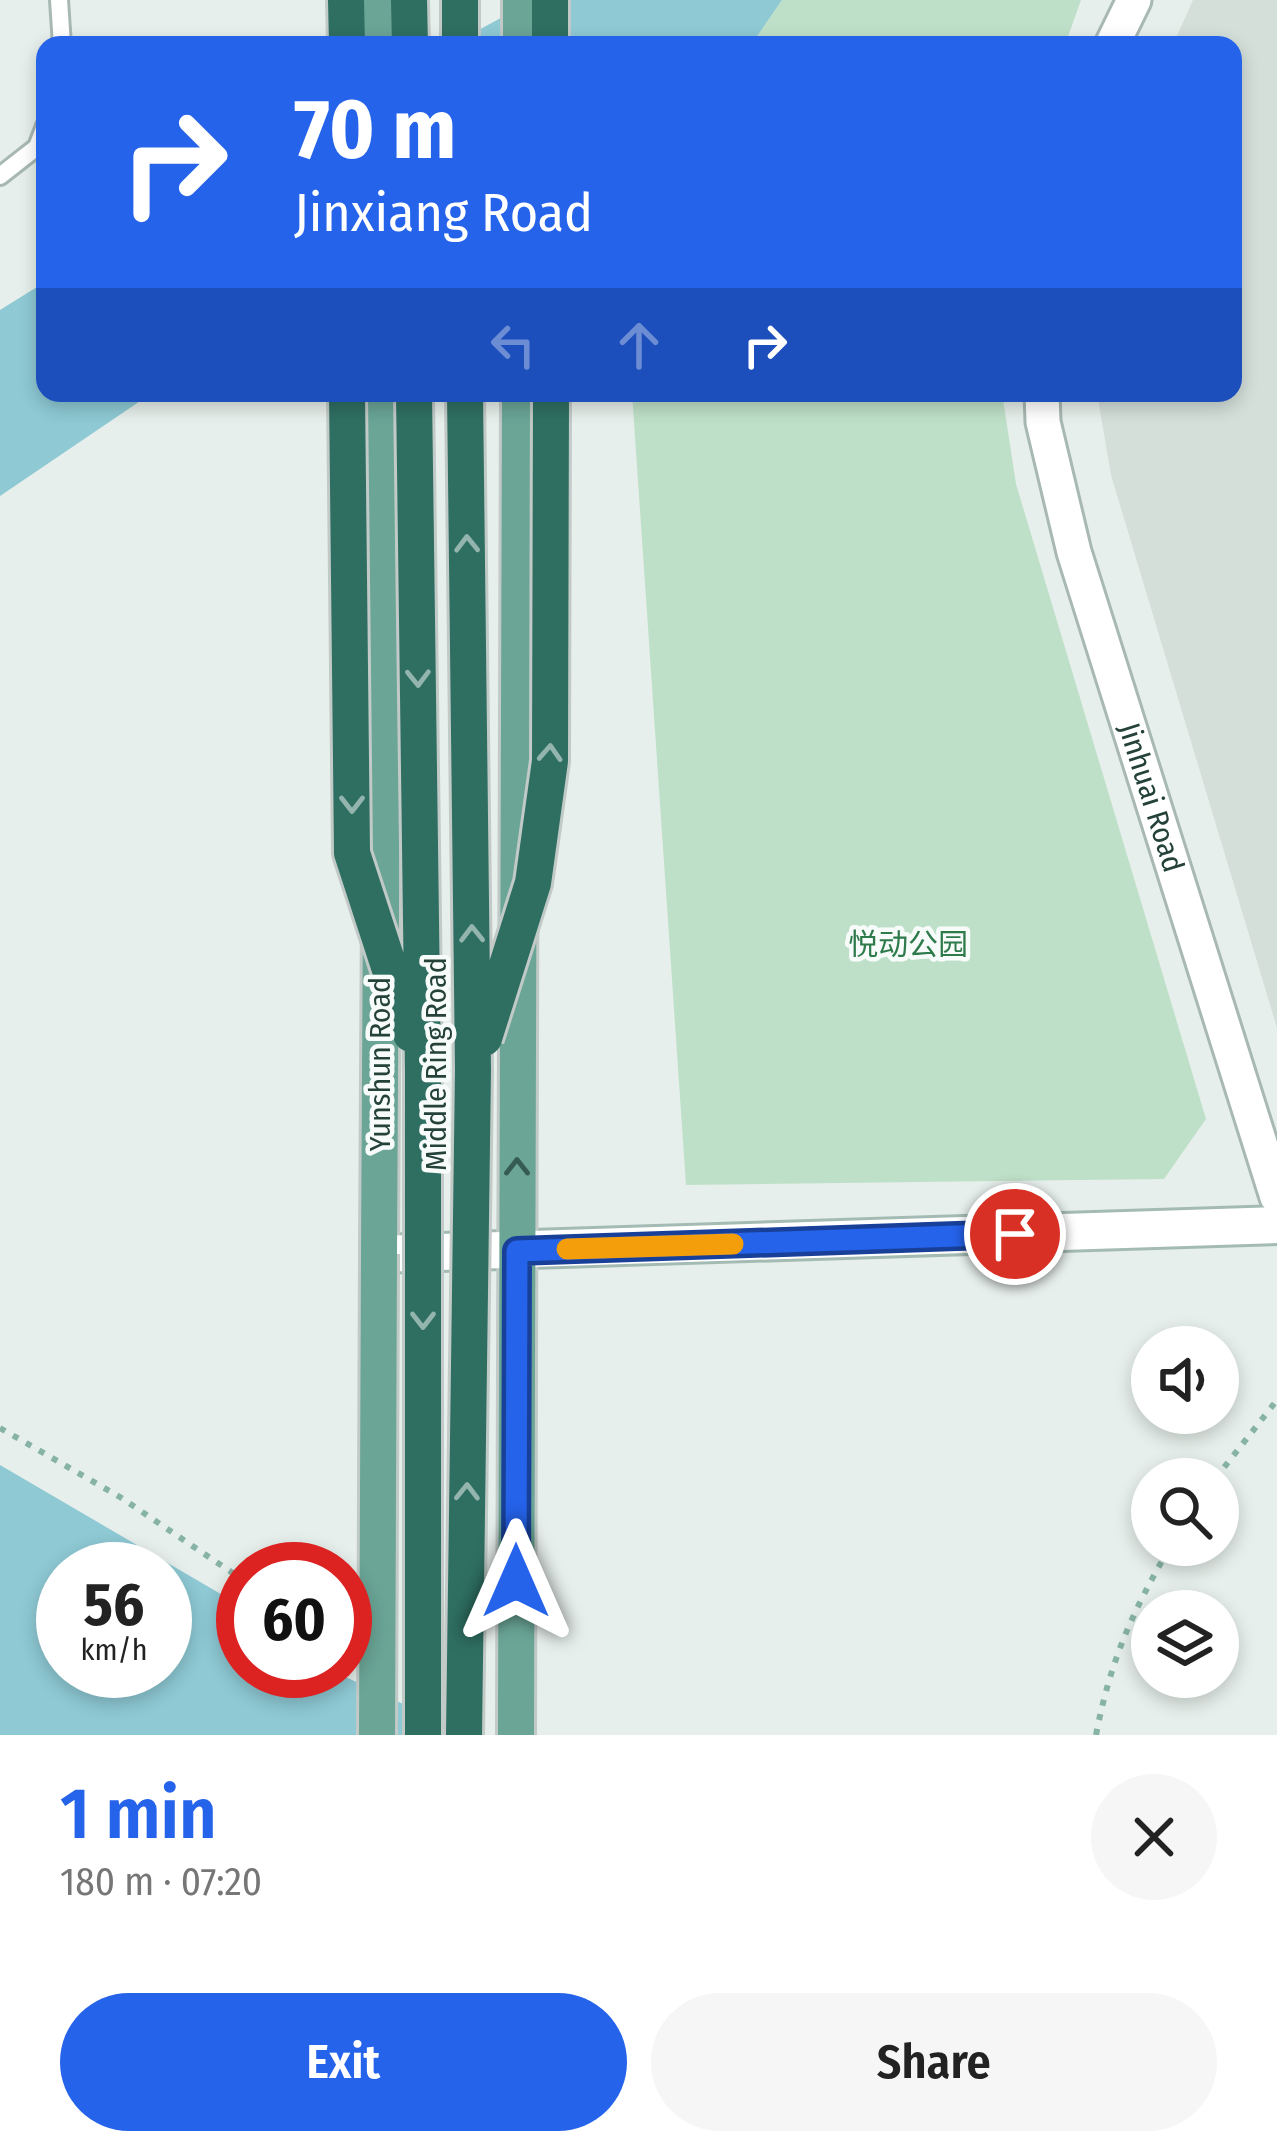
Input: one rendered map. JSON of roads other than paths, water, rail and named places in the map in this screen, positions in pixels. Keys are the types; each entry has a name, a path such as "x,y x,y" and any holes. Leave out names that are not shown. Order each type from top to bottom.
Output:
{"highway":[{"path":"346,0 346,36"},
{"path":"409,0 410,36"},
{"path":"460,0 460,36"},
{"path":"550,0 550,36"},
{"path":"347,402 352,853 423,1071"},
{"name":"Middle Ring Road","path":"414,402 423,1071 423,1735"},
{"name":"Middle Ring Road","path":"464,1735 473,1070 465,402"},
{"path":"473,1070 533,883 550,761 551,402"}],"main road":[{"path":"374,0 375,36"},
{"path":"521,0 521,36"},
{"name":"Yunshun Road","path":"377,1735 379,402"},
{"path":"516,1735 520,402"}],"street":[{"path":"1116,36 1134,0"},
{"name":"Jinhuai Road","path":"1042,402 1074,552 1277,1197"},
{"path":"379,1254 1277,1225"}],"lane":[{"path":"59,0 61,36"},
{"path":"0,176 36,148"}],"water":[{"path":"534,0 782,0 757,36 468,36"},
{"path":"36,288 36,402 139,402 0,496 0,310"},
{"path":"0,1465 132,1542 36,1542 36,1698 192,1698 192,1577 216,1591 216,1698 372,1698 372,1689 469,1735 0,1735"}],"park label":[{"name":"悦动公园","path":"908,945"}]}
